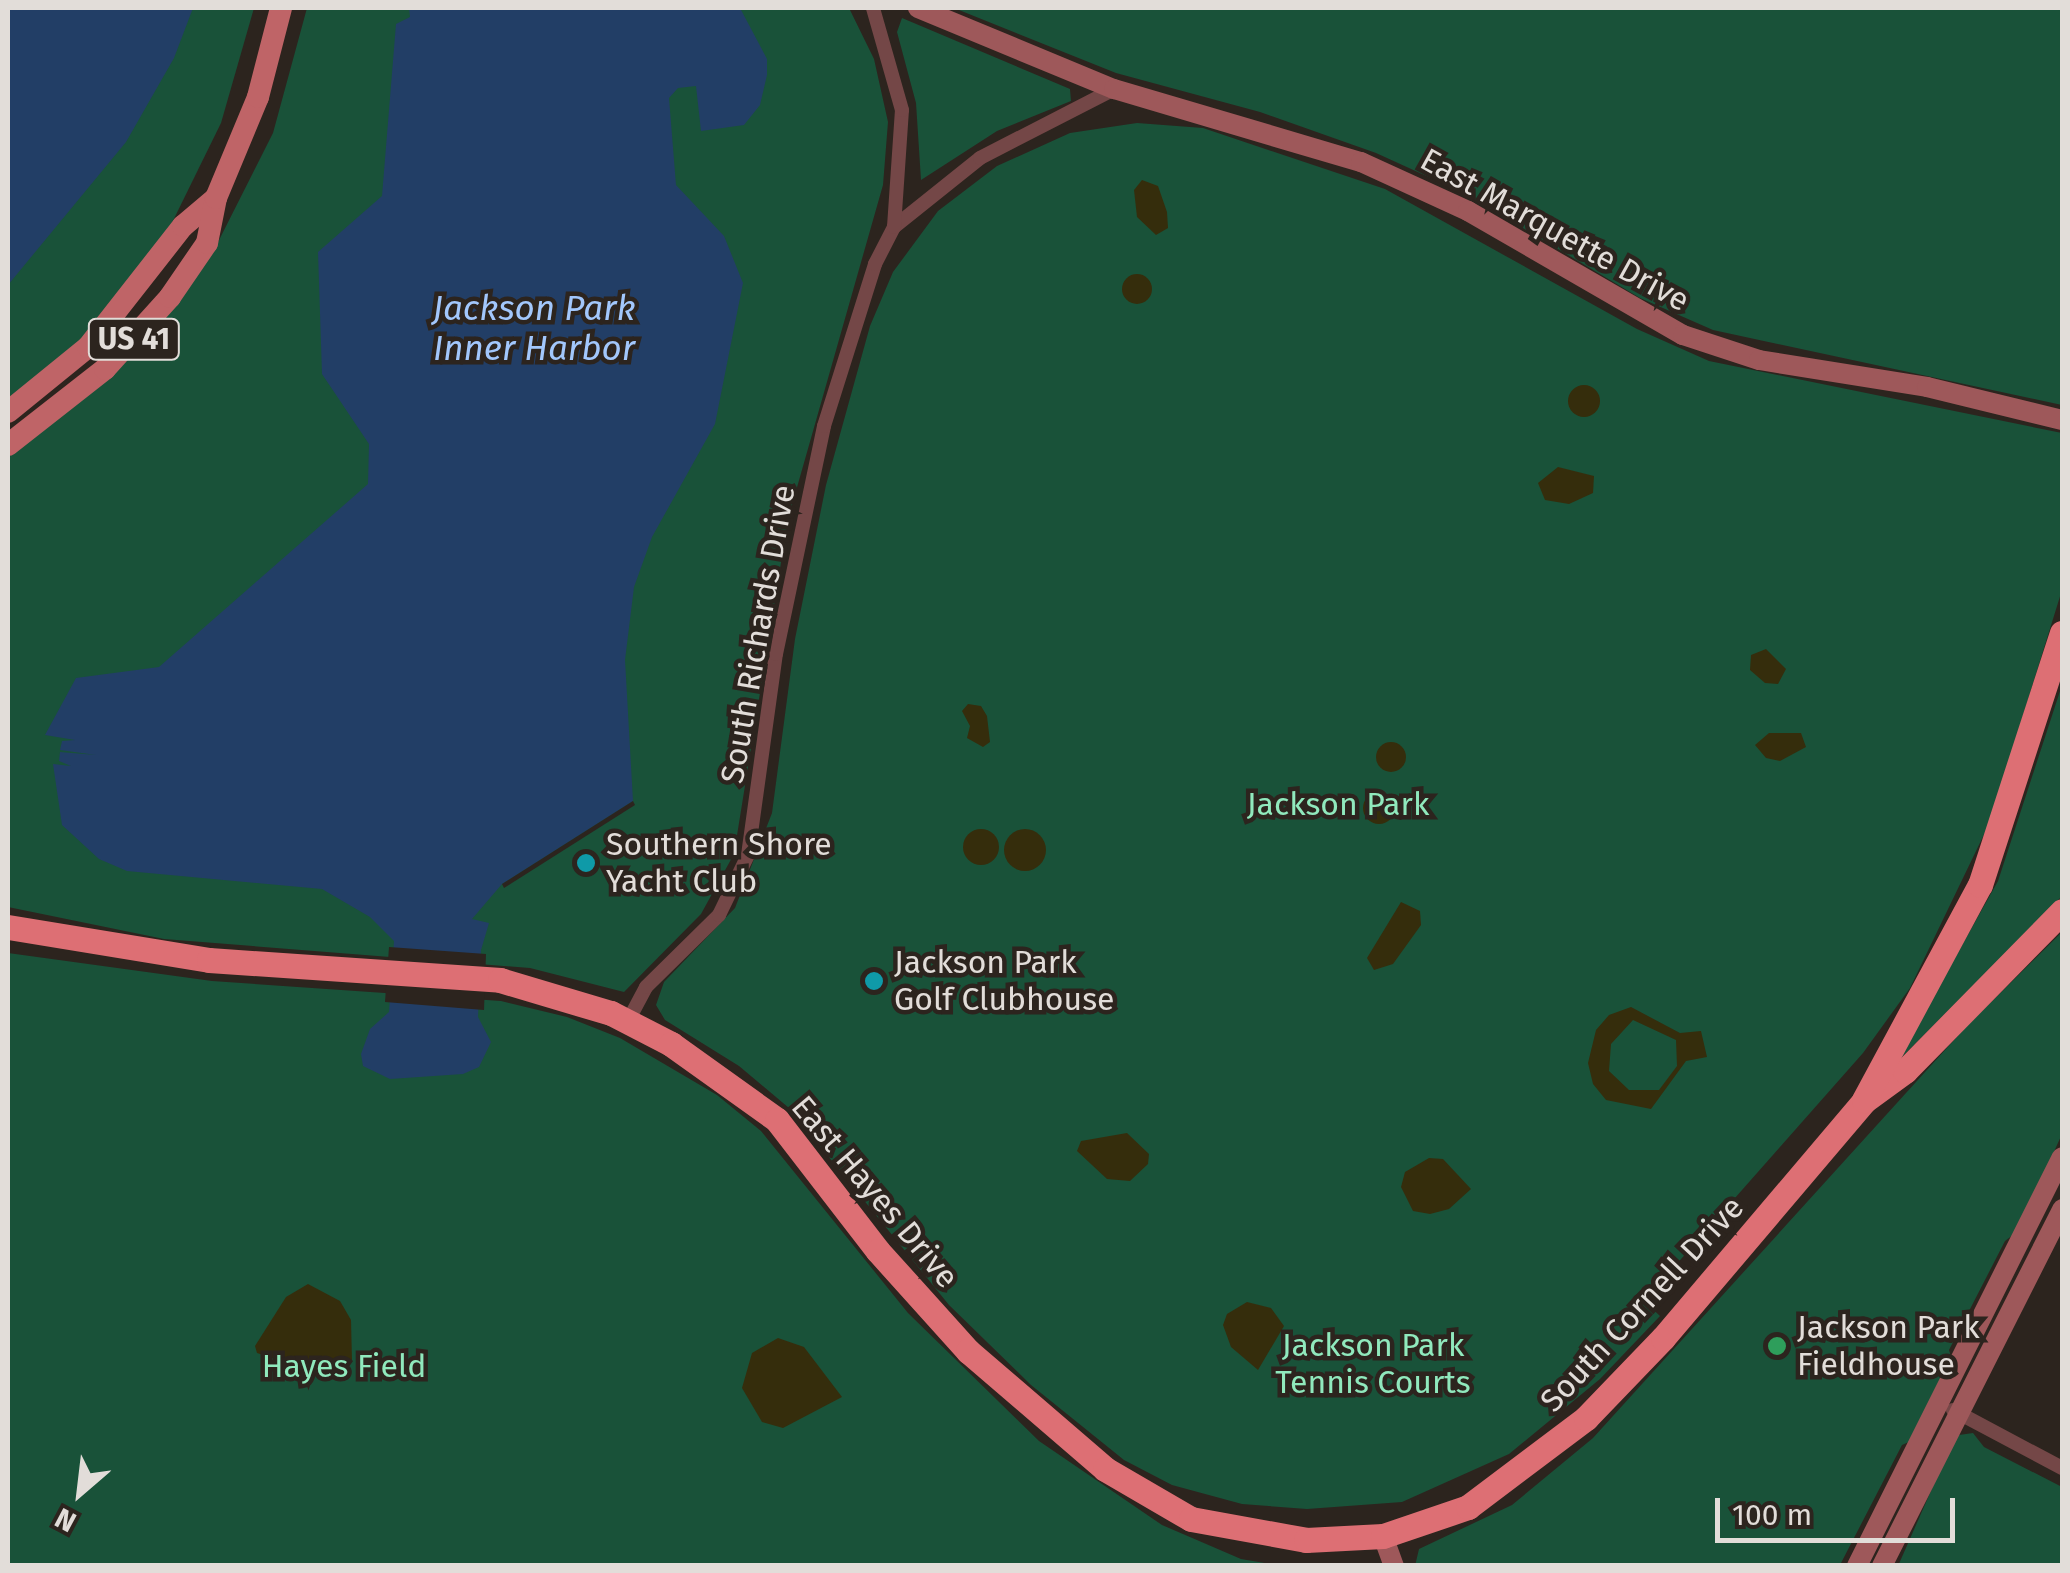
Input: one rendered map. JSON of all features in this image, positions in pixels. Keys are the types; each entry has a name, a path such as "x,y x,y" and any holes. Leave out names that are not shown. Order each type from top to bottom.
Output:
{"highway":[{"name":"South Cornell Drive","path":"1383,1536 1468,1507 1586,1418 1663,1338 1864,1101 1980,885 2062,633"},
{"name":"South Cornell Drive","path":"1864,1101 1905,1071 2062,911"},
{"name":"East Hayes Drive","path":"8,927 209,960 500,980 570,996 628,1021 735,1086 777,1120 878,1251 968,1351 1121,1480 1190,1519 1240,1532 1306,1540 1383,1536"}],"main road":[{"name":"US 41","path":"8,446 67,402 153,318 207,243 216,198 258,97 281,8"},
{"name":"US 41","path":"8,412 88,347 143,285 183,226 216,198"}],"street":[{"name":"South Richards Drive","path":"628,1021 646,987 718,915 748,855 776,654 824,426 870,279 894,227 902,110 873,8"},
{"name":"East Marquette Drive","path":"918,8 1114,89 1374,168 1468,211 1653,320 1721,349 2062,420"},
{"name":"South Richards Drive","path":"894,227 980,158 1114,89"},
{"path":"1857,1566 2062,1157"},
{"path":"1882,1566 2062,1209"},
{"path":"1938,1403 2062,1468"},
{"path":"1383,1536 1394,1566"}],"green space":[{"path":"8,8 254,8 221,123 165,237 77,344 8,401"},
{"path":"307,8 849,8 874,59 888,122 883,185 788,519 734,854 701,914 624,992 530,968 164,939 8,907 8,457 128,360 212,254 273,133"},
{"path":"954,8 2062,8 2062,405 1713,330 1640,298 1466,194 1376,153 1260,112 1116,73"},
{"path":"902,18 1070,89 1071,101 997,131 921,180 916,103 897,32"},
{"name":"Jackson Park","path":"1137,123 1203,128 1385,189 1637,329 1709,361 2062,433 2062,590 1990,822 1910,988 1863,1053 1644,1301 1660,1316 1600,1379 1509,1454 1402,1502 1307,1509 1242,1504 1172,1485 1124,1460 1031,1385 949,1305 789,1108 739,1066 665,1020 656,1005 664,982 735,908 772,813 795,639 826,485 870,326 893,272 938,211 997,166 1070,133"},
{"path":"2062,685 2062,896 1896,1063 1998,881"},
{"path":"2062,932 2062,1134 2018,1231 2005,1241 1949,1350 1952,1360 1911,1441 1902,1445 1840,1565 1415,1566 1419,1549 1512,1505 1593,1438 1965,1028"},
{"name":"Hayes Field","path":"8,953 212,981 501,1001 567,1017 620,1038 717,1095 761,1131 908,1313 1039,1441 1162,1525 1241,1559 1276,1565 8,1565"},
{"path":"1973,1433 1984,1447 2062,1487 2062,1565 1898,1566 1945,1459 1959,1435"}],"sand":[{"path":"1142,180 1158,186 1167,212 1168,228 1156,235 1137,217 1134,190"},
{"path":"1137,274 1148,278 1152,289 1148,300 1137,304 1126,300 1122,289 1126,278"},
{"path":"1584,385 1596,389 1600,401 1596,413 1584,417 1572,413 1568,401 1572,389"},
{"path":"1558,467 1594,476 1593,493 1569,504 1545,500 1538,483"},
{"path":"1766,649 1786,669 1778,684 1765,683 1750,670 1751,655"},
{"path":"968,704 981,706 987,716 990,742 983,747 967,738 970,726 962,711"},
{"path":"1769,733 1801,733 1806,747 1780,761 1766,758 1755,745"},
{"path":"1391,742 1402,746 1406,757 1402,768 1391,772 1380,768 1376,757 1380,746"},
{"path":"1379,792 1390,797 1395,808 1390,819 1379,824 1368,819 1363,808 1368,797"},
{"path":"981,829 994,834 999,847 994,860 981,865 968,860 963,847 968,834"},
{"path":"1025,829 1040,835 1046,850 1040,865 1025,871 1010,865 1004,850 1010,835"},
{"path":"1401,902 1420,911 1421,925 1393,964 1374,970 1367,958"},
{"path":"1631,1007 1680,1033 1701,1031 1707,1057 1686,1061 1651,1109 1606,1100 1593,1084 1588,1063 1596,1030 1609,1015","holes":["1633,1020 1676,1040 1677,1066 1659,1090 1629,1090 1609,1071 1611,1044"]},
{"path":"1127,1133 1149,1154 1148,1164 1130,1181 1107,1179 1077,1151 1081,1141"},
{"path":"1429,1158 1443,1159 1471,1189 1449,1209 1430,1214 1413,1211 1401,1187 1405,1172"},
{"path":"308,1284 340,1301 351,1320 352,1362 330,1376 257,1353 255,1346 286,1297"},
{"path":"1247,1302 1271,1308 1284,1326 1258,1370 1231,1347 1223,1325 1227,1314"},
{"path":"778,1338 804,1347 842,1397 783,1428 762,1422 742,1388 752,1353"}],"water":[{"path":"8,8 193,8 174,58 126,142 8,285"},
{"name":"Jackson Park Inner Harbor","path":"409,8 740,8 767,59 767,75 760,105 744,125 701,131 696,86 678,88 669,98 676,185 724,236 743,283 715,424 652,537 634,587 625,660 633,801 502,884 472,919 489,923 481,950 478,1017 491,1042 479,1067 463,1074 390,1079 363,1066 361,1054 370,1029 389,1012 394,941 370,917 322,889 127,871 99,859 62,825 53,764 71,766 59,761 60,752 96,755 60,750 62,741 75,740 45,735 76,678 159,667 368,484 369,444 322,374 318,252 382,196 396,24 410,17"}],"pier":[{"path":"633,801 635,805 504,888 502,884"},
{"path":"389,947 486,954 484,1010 385,1002"}],"place":[{"name":"Southern Shore Yacht Club","path":"586,863"},
{"name":"Jackson Park Golf Clubhouse","path":"874,981"},
{"name":"Jackson Park Fieldhouse","path":"1777,1346"}],"park label":[{"name":"Jackson Park Tennis Courts","path":"1373,1364"}]}
